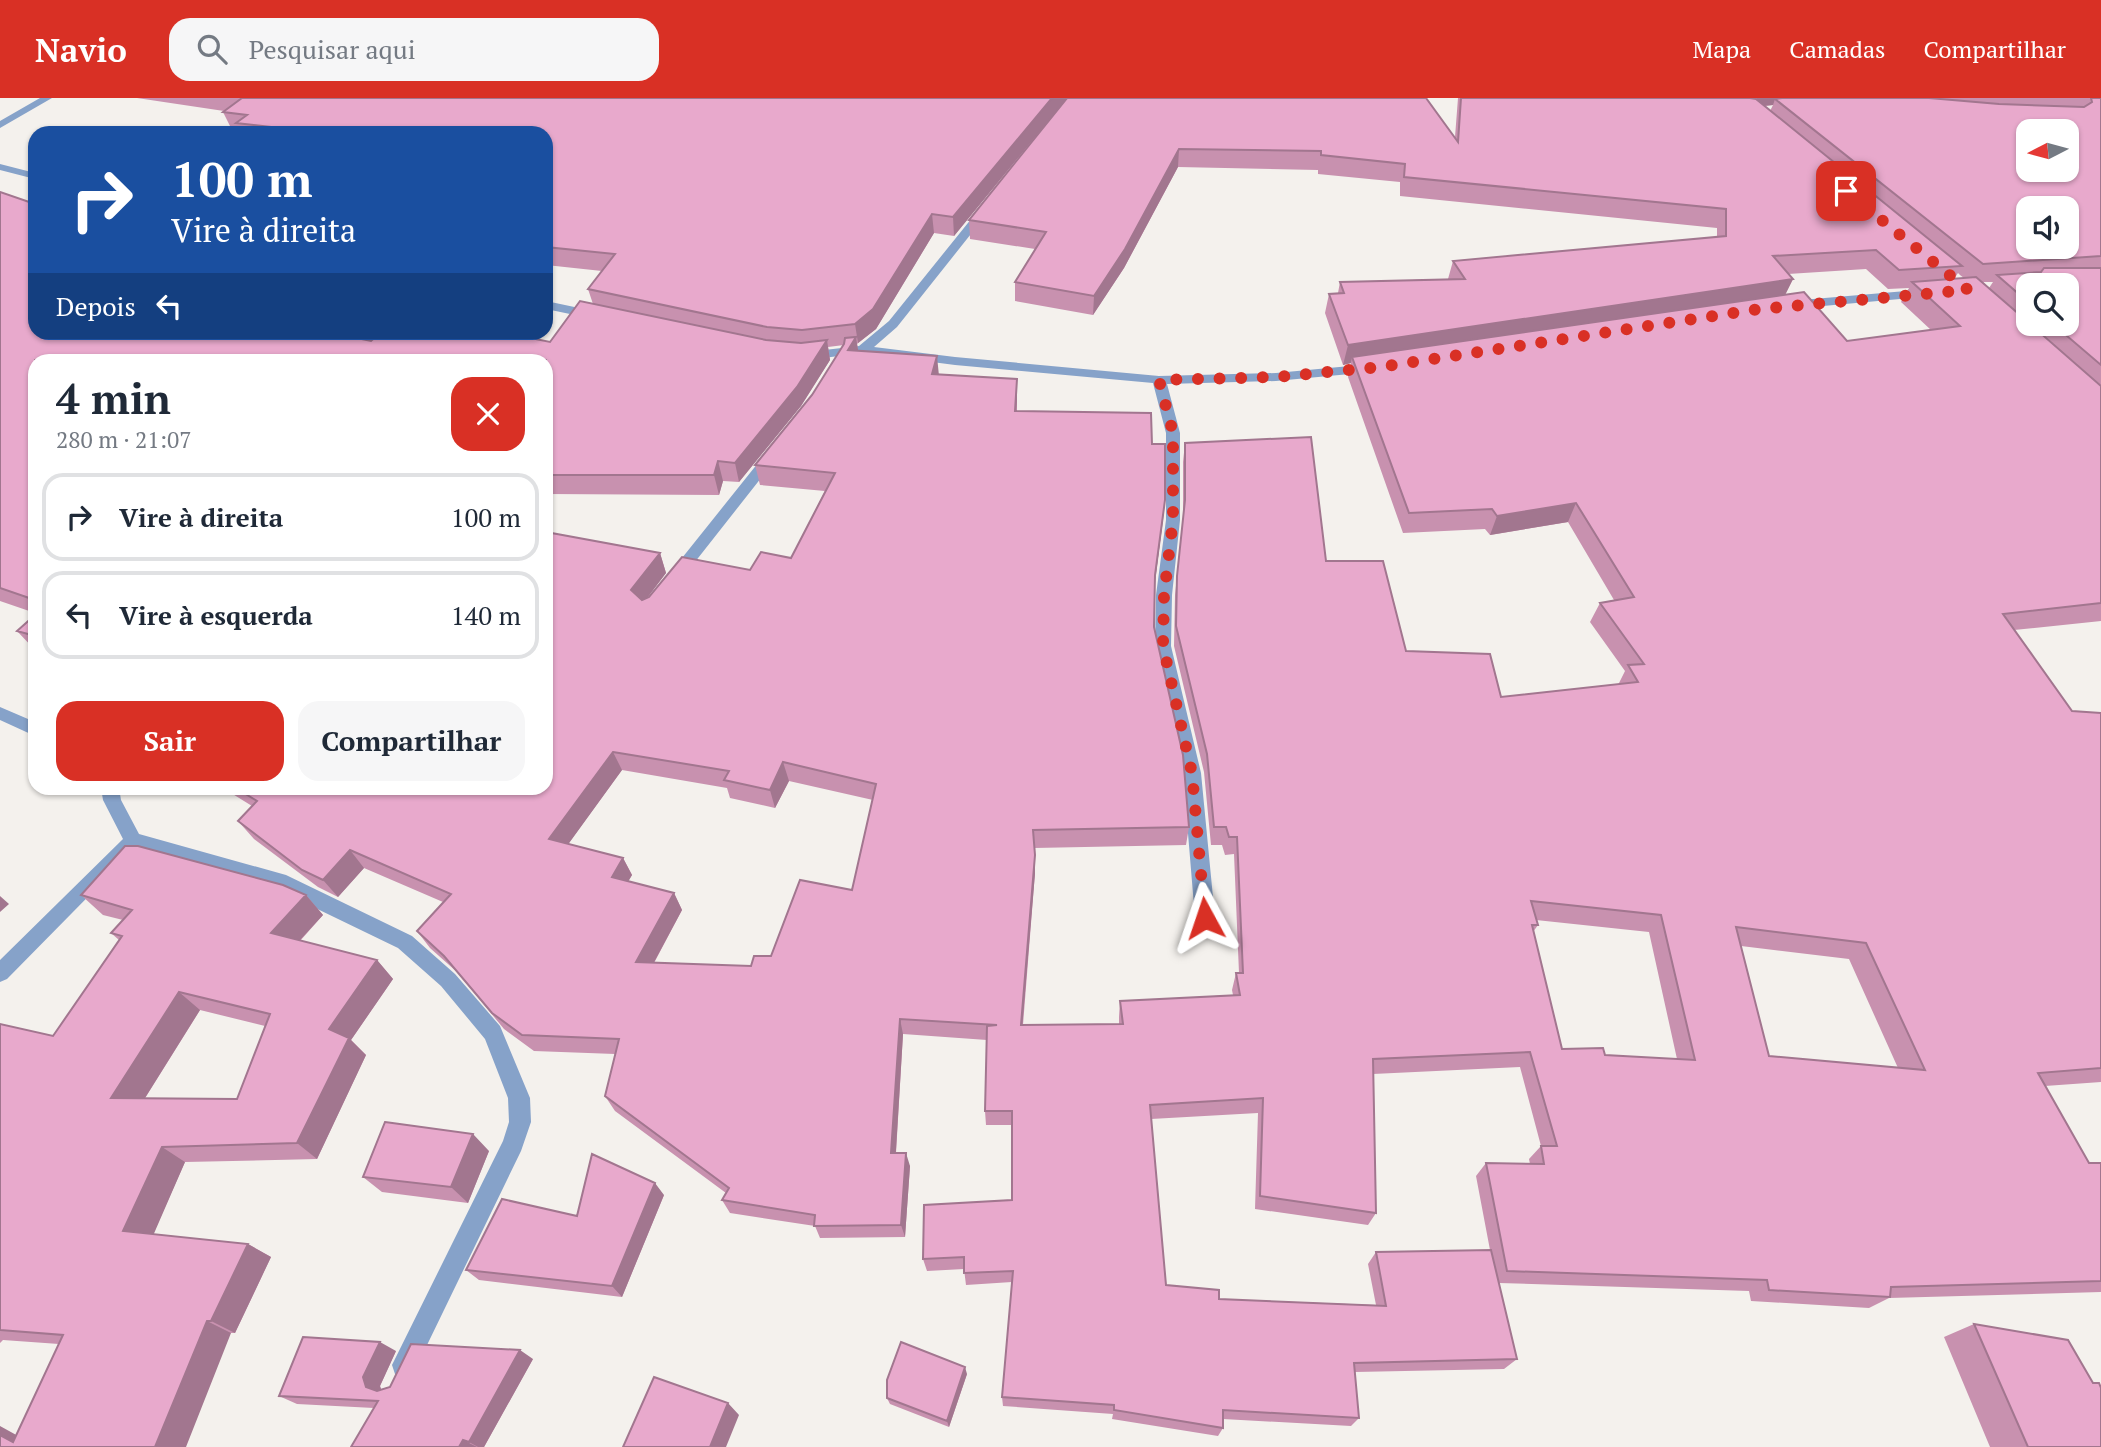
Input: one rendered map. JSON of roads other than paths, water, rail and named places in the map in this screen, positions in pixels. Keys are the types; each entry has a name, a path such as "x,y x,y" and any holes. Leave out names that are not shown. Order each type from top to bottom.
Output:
{"street":[{"path":"0,125 47,98"},
{"path":"3,169 28,174"},
{"path":"863,349 893,324 996,195"},
{"path":"1774,307 1942,292"},
{"path":"553,306 612,319"},
{"path":"794,355 863,349 955,361 1159,380 1276,377 1380,367"},
{"path":"835,369 839,362 838,353"},
{"path":"1159,380 1173,433 1173,520 1164,595 1163,646 1192,773 1205,918"},
{"path":"665,589 783,441"},
{"path":"0,713 28,726"},
{"path":"111,795 132,840 279,881 405,942 448,981 493,1033 519,1098 520,1122 513,1144 394,1385"},
{"path":"0,973 132,840"}]}
